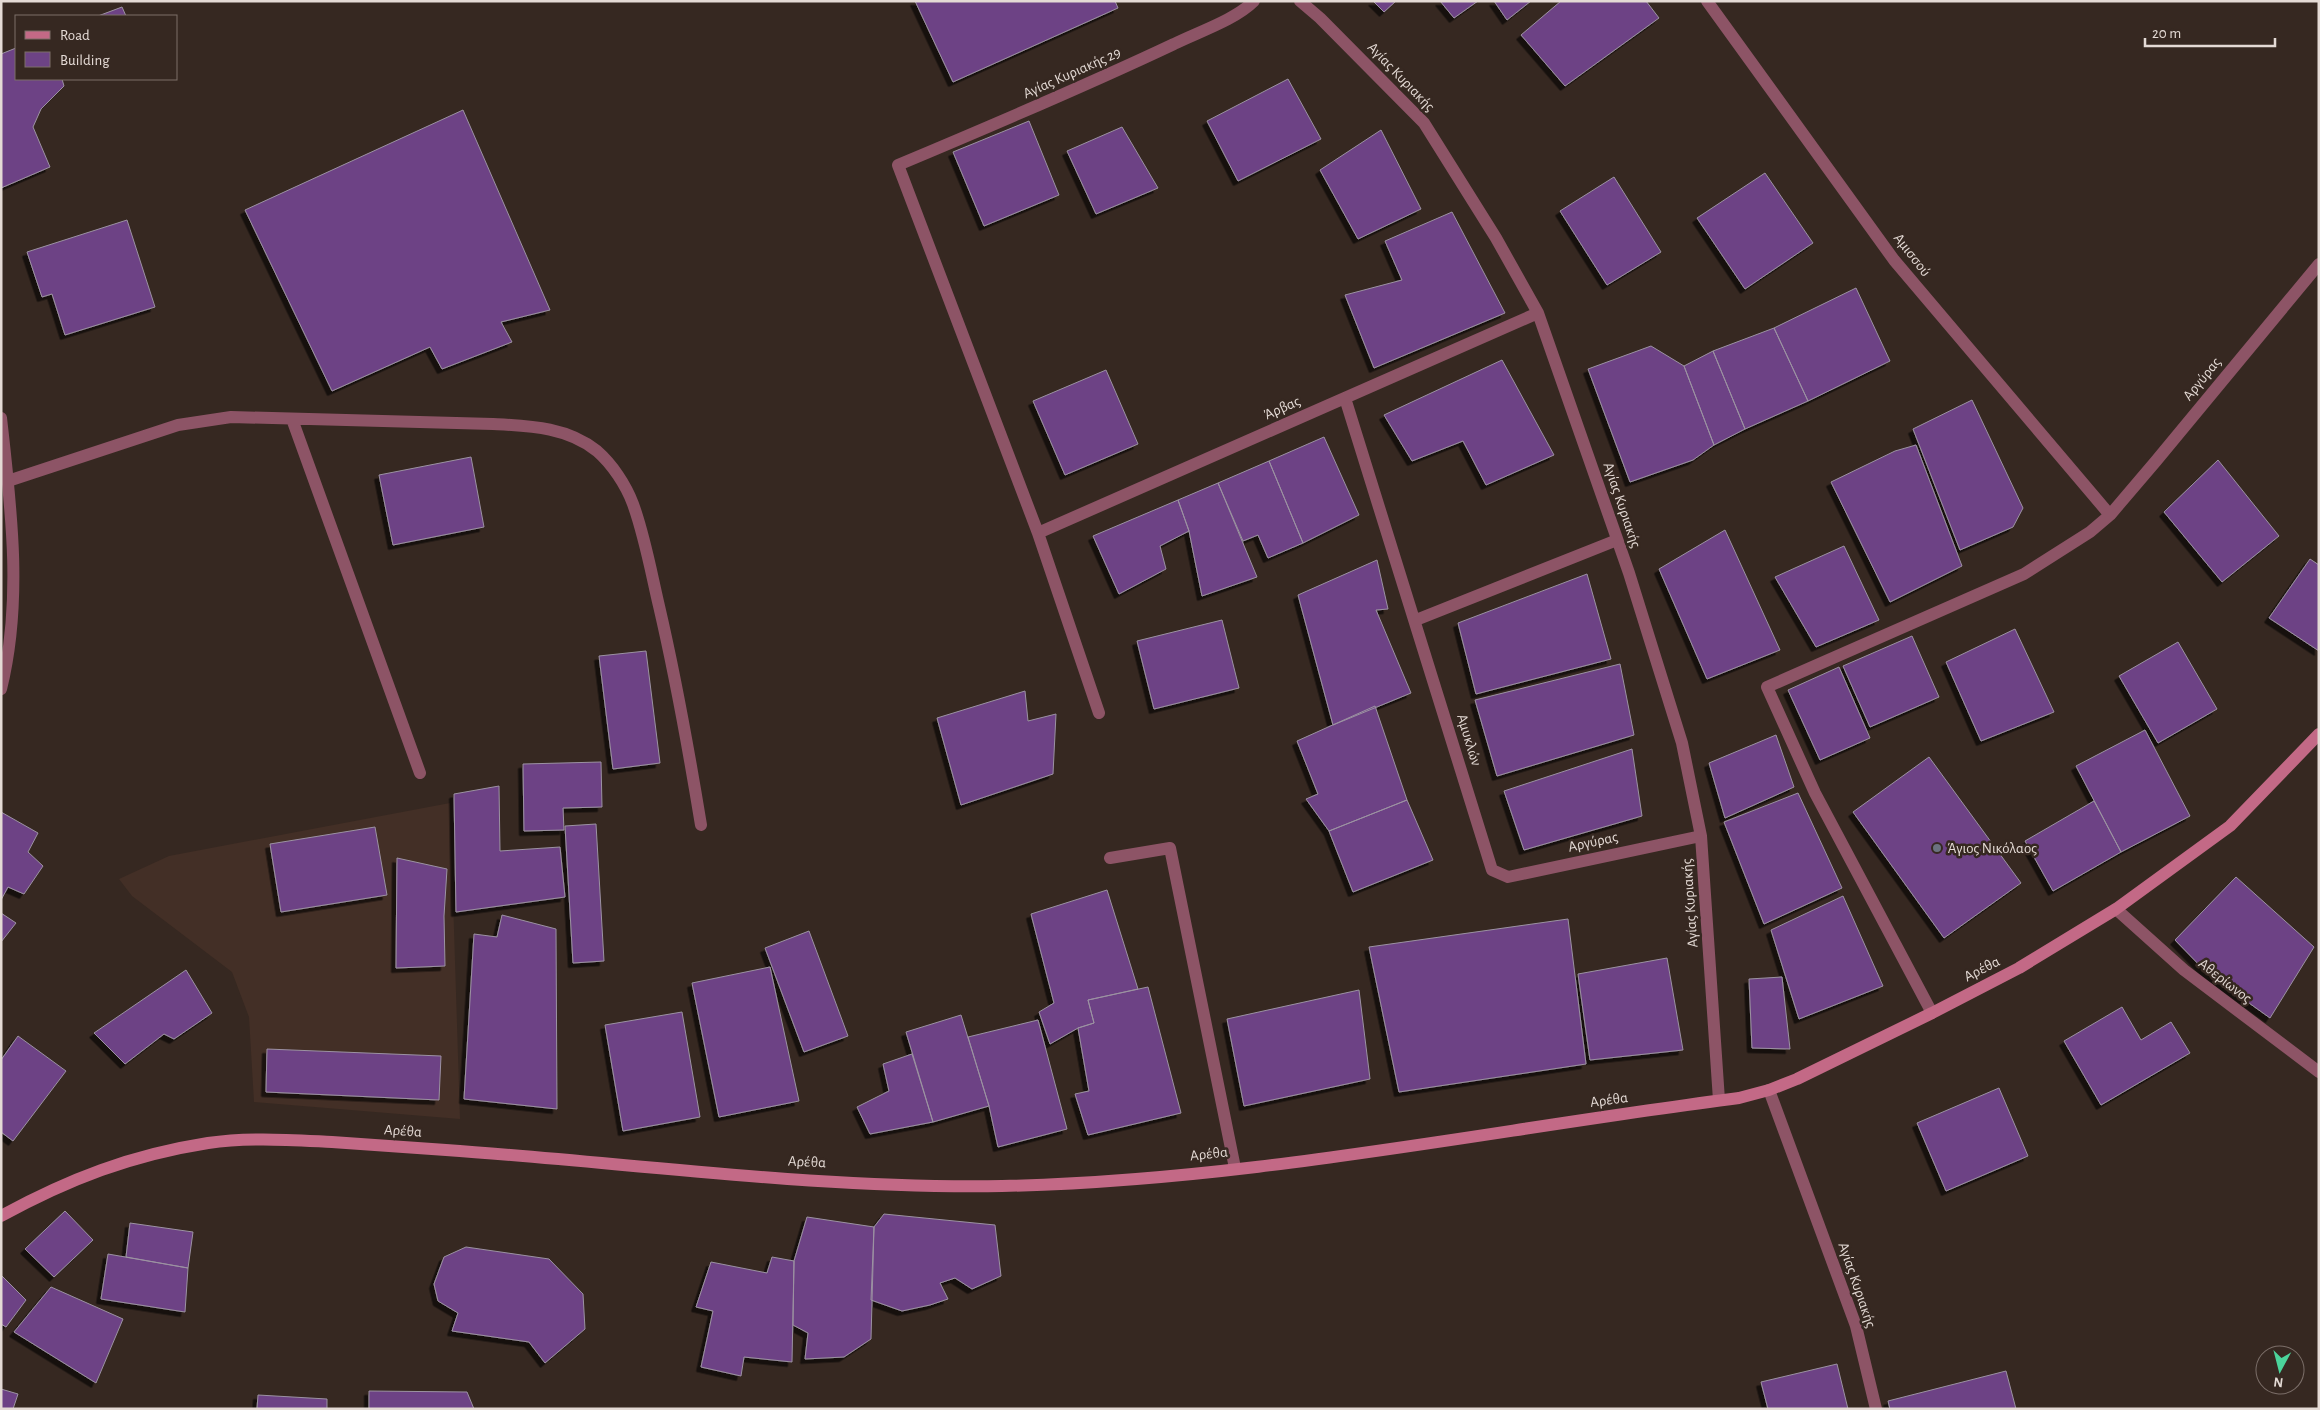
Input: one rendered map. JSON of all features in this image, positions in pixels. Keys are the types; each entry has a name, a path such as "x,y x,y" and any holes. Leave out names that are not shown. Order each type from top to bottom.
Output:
{"street":[{"name":"Αγίας Κυριακής 29","path":"1038,533 898,165 1006,120 1152,54 1222,20 1254,1"},
{"name":"Αγίας Κυριακής","path":"1300,1 1320,18 1424,123 1496,238 1538,313 1629,573 1682,744 1702,836 1719,1100"},
{"name":"Αμισσού","path":"1707,1 1894,260 2110,514"},
{"name":"Αργύρας","path":"1932,1013 1815,793 1767,687 2024,574 2073,546 2110,514 2319,264"},
{"name":"Άρβας","path":"1038,533 1538,313"},
{"name":"Αμυκλών","path":"1345,398 1416,620 1492,870"},
{"path":"8,481 178,425 231,417 536,426 567,433 597,451 618,476 632,503 646,546 679,694 701,825"},
{"path":"1,418 8,481 13,599 6,671 1,689"},
{"path":"292,419 420,773"},
{"path":"1038,533 1099,713"},
{"path":"1416,620 1617,540"},
{"name":"Αρέθα","path":"1,1216 50,1189 126,1160 179,1148 243,1139 414,1148 732,1174 921,1185 1006,1186 1235,1168 1376,1150 1719,1100 1769,1090 1798,1079 2019,968 2116,909 2230,826 2319,734"},
{"name":"Αργύρας","path":"1492,870 1508,877 1702,836"},
{"path":"1110,858 1170,848 1235,1168"},
{"name":"Αθερίωνος","path":"2116,909 2184,970 2319,1072"},
{"name":"Αγίας Κυριακής","path":"1769,1090 1856,1326 1876,1409"}],"shaded area":[{"path":"450,803 460,1119 254,1102 249,1017 232,972 132,896 119,879 169,856"}],"building":[{"path":"915,1 1115,1 1118,8 953,82"},
{"path":"1373,1 1396,1 1384,12"},
{"path":"1440,1 1478,1 1454,18"},
{"path":"1494,1 1531,1 1507,20"},
{"path":"1561,1 1646,1 1659,18 1565,86 1521,35"},
{"path":"122,7 126,15 101,15"},
{"path":"15,48 15,80 62,80 64,86 41,109 33,127 50,167 1,188 1,54"},
{"path":"1288,79 1321,139 1238,181 1207,121"},
{"path":"463,110 550,310 501,322 512,342 442,369 430,347 332,391 245,210"},
{"path":"1029,121 1059,195 984,226 953,152"},
{"path":"1122,127 1158,188 1096,214 1067,151"},
{"path":"1381,130 1421,209 1358,239 1320,170"},
{"path":"1765,173 1813,243 1745,289 1697,218"},
{"path":"1614,177 1661,252 1607,285 1560,211"},
{"path":"1452,212 1505,313 1374,368 1345,295 1402,280 1385,241"},
{"path":"127,220 155,307 65,335 52,294 42,297 27,252"},
{"path":"1856,288 1890,361 1808,401 1774,328"},
{"path":"1774,328 1808,401 1745,429 1713,351"},
{"path":"1651,346 1684,366 1714,445 1693,460 1630,482 1588,369"},
{"path":"1713,351 1745,429 1714,445 1684,366"},
{"path":"1502,360 1554,455 1486,485 1463,441 1412,461 1384,415"},
{"path":"1106,370 1138,444 1065,475 1033,401"},
{"path":"1972,400 2023,508 2013,527 1960,550 1913,429"},
{"path":"1324,437 1359,515 1303,543 1269,461"},
{"path":"1916,445 1962,566 1890,602 1831,482 1895,451"},
{"path":"471,457 484,527 393,545 379,475"},
{"path":"2218,460 2279,536 2222,582 2164,512"},
{"path":"1269,461 1303,543 1268,558 1258,535 1243,541 1218,483"},
{"path":"1218,483 1257,577 1202,596 1189,531 1178,500"},
{"path":"1178,500 1189,531 1160,546 1166,569 1119,594 1093,536"},
{"path":"1725,530 1780,650 1707,679 1659,569"},
{"path":"1844,546 1879,620 1816,647 1775,577"},
{"path":"2310,559 2319,565 2319,651 2269,618"},
{"path":"1377,560 1388,609 1376,610 1411,693 1333,725 1298,595"},
{"path":"1587,574 1611,659 1476,694 1458,623"},
{"path":"1222,620 1239,688 1154,709 1137,641"},
{"path":"2015,629 2054,712 1981,741 1946,662"},
{"path":"1912,636 1939,697 1870,727 1843,666"},
{"path":"2178,642 2217,709 2158,743 2119,676"},
{"path":"646,651 660,763 613,769 599,656"},
{"path":"1620,664 1634,735 1497,776 1475,700"},
{"path":"1839,667 1870,738 1820,760 1788,690"},
{"path":"1025,691 1028,721 1056,714 1053,774 961,805 937,718"},
{"path":"1375,706 1407,800 1329,831 1306,799 1318,794 1297,741"},
{"path":"2145,730 2190,816 2121,852 2076,766"},
{"path":"1776,735 1794,787 1725,818 1709,763"},
{"path":"1632,749 1642,816 1524,850 1504,791"},
{"name":"Άγιος Νικόλαος","path":"1929,757 2021,883 1944,938 1853,812"},
{"path":"601,762 602,807 563,808 564,830 524,831 523,764"},
{"path":"499,786 500,851 560,847 565,897 456,912 454,794"},
{"path":"1798,793 1842,888 1764,924 1724,822"},
{"path":"1407,800 1433,860 1353,892 1329,831"},
{"path":"2094,801 2121,852 2053,891 2025,841"},
{"path":"1,812 38,833 28,852 43,866 24,894 8,887 1,900"},
{"path":"596,824 604,961 573,963 565,826"},
{"path":"375,827 387,895 281,912 270,844"},
{"path":"397,858 447,869 444,916 445,966 396,968"},
{"path":"2236,877 2314,947 2270,1018 2207,973 2175,940"},
{"path":"1107,890 1138,989 1088,1000 1094,1023 1078,1028 1050,1044 1039,1012 1054,1003 1031,914"},
{"path":"1843,896 1883,986 1799,1019 1771,930"},
{"path":"1,913 16,923 1,942"},
{"path":"502,915 556,929 557,1109 464,1099 474,934 497,937"},
{"path":"1568,919 1586,1064 1399,1092 1369,947"},
{"path":"809,931 848,1036 804,1052 765,948"},
{"path":"1667,958 1683,1050 1590,1060 1578,974"},
{"path":"770,967 799,1101 719,1117 692,983"},
{"path":"186,970 212,1013 174,1039 164,1034 125,1064 94,1033"},
{"path":"1782,977 1790,1049 1752,1048 1749,979"},
{"path":"1148,987 1181,1113 1088,1135 1075,1094 1089,1091 1078,1028 1094,1023 1088,1000"},
{"path":"1359,990 1370,1079 1244,1106 1227,1019"},
{"path":"2122,1007 2141,1040 2171,1022 2190,1053 2101,1105 2064,1041"},
{"path":"682,1012 700,1117 623,1131 605,1025"},
{"path":"961,1015 989,1106 933,1122 906,1032"},
{"path":"1038,1020 1067,1129 998,1147 989,1106 968,1037"},
{"path":"18,1036 66,1071 13,1141 1,1132 1,1060"},
{"path":"267,1049 441,1056 439,1100 266,1092"},
{"path":"912,1054 933,1122 870,1134 857,1107 889,1091 883,1064"},
{"path":"1999,1088 2028,1156 1946,1191 1917,1123"},
{"path":"65,1211 93,1240 54,1277 25,1249"},
{"path":"884,1214 995,1225 1001,1276 972,1289 955,1278 940,1283 948,1299 902,1311 871,1300 874,1227"},
{"path":"807,1217 874,1227 871,1339 844,1357 805,1359 808,1333 793,1325 794,1261"},
{"path":"130,1223 193,1232 188,1268 126,1257"},
{"path":"466,1247 549,1259 583,1294 585,1329 545,1363 529,1342 452,1331 458,1313 438,1301 434,1284 444,1257"},
{"path":"108,1254 188,1268 185,1312 101,1299"},
{"path":"772,1257 794,1261 792,1362 744,1357 741,1376 701,1367 713,1311 696,1307 711,1262 767,1273"},
{"path":"1,1275 26,1300 6,1327 1,1324"},
{"path":"51,1287 123,1319 96,1383 14,1332"},
{"path":"1837,1364 1848,1409 1768,1409 1761,1382"},
{"path":"2006,1371 2016,1409 1890,1409 1888,1401"},
{"path":"1,1389 18,1394 13,1409 1,1409"},
{"path":"369,1391 467,1392 474,1409 369,1409"},
{"path":"258,1395 327,1399 327,1409 257,1409"}],"place":[{"name":"Άγιος Νικόλαος","path":"1937,848"}]}
